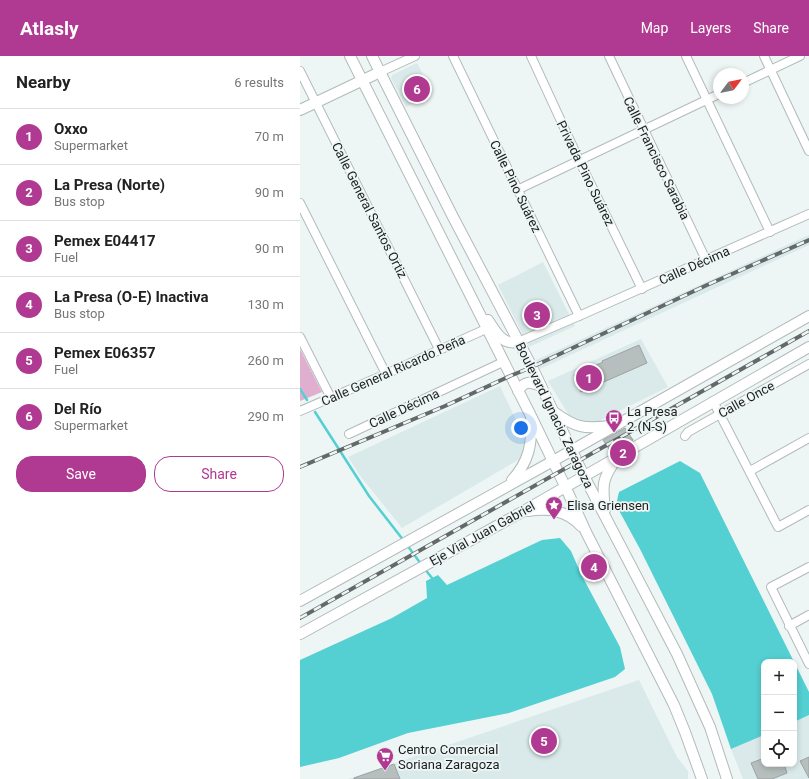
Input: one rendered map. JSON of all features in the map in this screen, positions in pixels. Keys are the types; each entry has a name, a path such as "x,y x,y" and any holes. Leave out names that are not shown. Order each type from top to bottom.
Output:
{"main road":[{"name":"Boulevard Ignacio Zaragoza","path":"350,56 566,486 586,532 674,706 702,779"},
{"name":"Boulevard Ignacio Zaragoza","path":"372,56 453,217 541,386 584,476 678,654 710,727 727,779"},
{"path":"300,110 380,72"},
{"path":"475,305 503,340 518,342"},
{"path":"300,601 553,461 809,316"},
{"name":"Eje Vial Juan Gabriel","path":"300,634 522,512 809,347"},
{"path":"518,391 526,383 541,386"},
{"path":"554,412 569,422 584,428 616,425"},
{"path":"507,486 517,475 528,455 532,437 531,416"},
{"path":"606,516 603,483 619,455"},
{"path":"522,512 540,509 562,512 575,520 586,532"},
{"path":"721,758 734,779"}],"street":[{"path":"380,72 415,56"},
{"name":"Calle Pino Suárez","path":"453,56 579,316"},
{"name":"Privada Pino Suárez","path":"531,56 579,160 642,289"},
{"name":"Calle Francisco Sarabia","path":"609,56 706,260"},
{"path":"686,56 770,232"},
{"path":"764,56 809,150"},
{"path":"749,80 800,56"},
{"name":"Calle General Santos Ortiz","path":"300,71 439,349"},
{"path":"517,190 713,97"},
{"path":"300,203 386,374"},
{"name":"Calle Décima","path":"518,342 642,289 809,214"},
{"name":"Calle General Ricardo Peña","path":"300,411 486,329"},
{"path":"300,337 331,398"},
{"name":"Calle Décima","path":"349,434 503,362"},
{"name":"Calle Once","path":"685,436 688,432 719,414 809,364"},
{"path":"713,401 750,470 778,527 809,510"},
{"path":"750,470 809,438"},
{"path":"809,567 771,587 809,664"},
{"path":"789,626 809,615"}],"shaded area":[{"path":"417,63 433,93 406,107 391,78 392,75"},
{"path":"809,235 809,245 540,369 536,360"},
{"path":"543,262 575,326 529,347 498,285"},
{"path":"641,339 668,387 595,423 574,420 570,417 548,381"},
{"path":"300,349 322,392 300,401"},
{"path":"500,386 523,435 525,444 523,454 518,460 402,528 361,477 348,457"},
{"path":"639,680 677,757 688,771 688,779 348,779"},
{"path":"809,715 809,779 743,779 731,749 761,736 761,767 797,767 797,721"}],"water":[{"path":"680,461 700,473 793,659 761,659 761,736 731,749 712,694 640,549 616,505 619,492"},
{"path":"560,538 571,551 581,574 620,647 625,669 615,677 509,713 408,733 339,758 300,767 300,660 392,618 427,598 426,581 438,575 447,585 542,540"},
{"path":"797,668 809,692 809,715 797,721"}],"building":[{"path":"639,345 647,363 581,392 574,375"},
{"path":"625,428 633,440 611,452 603,440"},
{"path":"809,757 809,778 800,761"},
{"path":"761,759 761,767 785,767 787,773 772,779 758,779 751,763"},
{"name":"Centro Comercial Soriana Zaragoza","path":"394,764 400,779 354,779 354,778"}],"waterway":[{"path":"300,389 307,400"},
{"path":"315,412 369,496 404,541"},
{"path":"407,545 421,564"},
{"path":"424,568 432,578"}],"railway":[{"path":"300,467 445,406 707,285 809,240"},
{"path":"300,618 809,331"}],"place":[{"name":"Del Río","path":"417,89"},
{"name":"Pemex E04417","path":"537,315"},
{"name":"Oxxo","path":"589,378"},
{"name":"La Presa 2 (N-S)","path":"614,433"},
{"name":"La Presa (Norte)","path":"623,453"},
{"name":"Elisa Griensen","path":"554,520"},
{"name":"La Presa (O-E) Inactiva","path":"594,567"},
{"name":"Pemex E06357","path":"544,741"},
{"name":"Centro Comercial Soriana Zaragoza","path":"385,771"}]}
